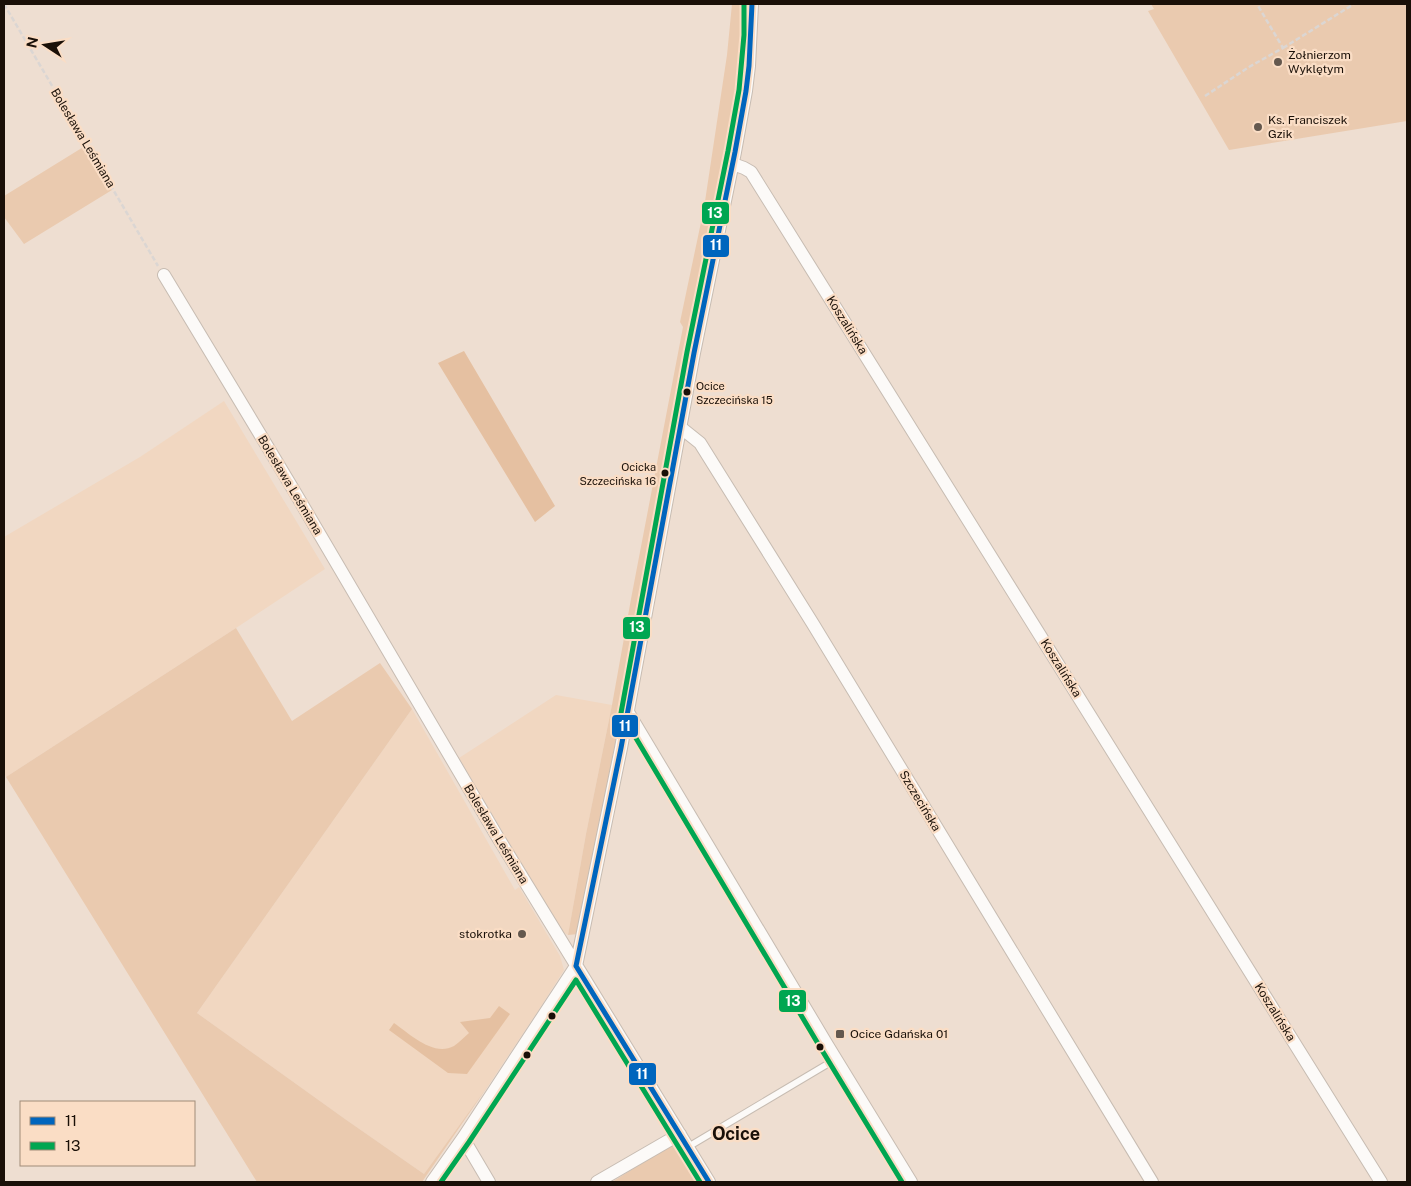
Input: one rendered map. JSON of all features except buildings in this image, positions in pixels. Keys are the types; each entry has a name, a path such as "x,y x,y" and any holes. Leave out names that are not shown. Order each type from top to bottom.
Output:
{"street":[{"path":"432,1182 576,966 628,712 694,353 733,164 746,91 752,35 752,4"},
{"name":"Koszalińska","path":"733,164 751,172 1381,1182"},
{"name":"Bolesława Leśmiana","path":"164,275 293,489 497,836 709,1182"},
{"name":"Szczecińska","path":"680,427 700,444 792,591 1152,1182"},
{"path":"628,712 911,1182"},
{"path":"597,1182 680,1134"},
{"path":"463,1138 490,1182"}],"lane":[{"path":"688,1147 836,1059"}],"path":[{"name":"Bolesława Leśmiana","path":"4,4 164,275"},
{"path":"1257,4 1283,48"},
{"path":"1205,96 1353,4"}],"shaded area":[{"path":"732,4 745,4 736,92 633,652 578,934 568,935 683,327 680,322 704,208 727,55"},
{"path":"1151,4 1407,4 1407,121 1229,150 1148,11 1154,9"},
{"path":"85,146 112,190 24,244 4,217 4,196"},
{"path":"464,351 555,506 535,522 438,363"},
{"path":"224,401 325,569 6,777 4,773 4,537 140,457"},
{"path":"236,628 292,721 380,663 412,709 197,1013 424,1174 490,1083 422,1182 257,1182 6,777"},
{"path":"556,695 612,705 568,935 561,931 459,758"},
{"path":"412,709 515,890 519,887 560,956 564,970 490,1083 424,1174 197,1013"},
{"path":"499,1006 510,1014 467,1074 448,1073 389,1030 394,1023 422,1043 438,1049 446,1049 454,1046 469,1033 460,1022 490,1018"},
{"path":"673,1144 695,1182 612,1182"}],"transit line":[{"name":"13","path":"744,4 744,35 739,90 687,352 621,713 902,1182"},
{"name":"11","path":"576,966 621,748 694,353 735,152 749,66 752,4"},
{"name":"11","path":"576,966 709,1182"},
{"name":"13","path":"441,1182 576,980 700,1182"}],"place":[{"name":"Żołnierzom Wyklętym","path":"1278,62"},
{"name":"Ks. Franciszek Gzik","path":"1258,127"},
{"name":"Ocice Szczecińska 15","path":"687,392"},
{"name":"Ocicka Szczecińska 16","path":"665,473"},
{"name":"stokrotka","path":"522,934"},
{"name":"Ocice Gdańska 01","path":"840,1034"}],"district":[{"name":"Ocice","path":"736,1134"}]}
